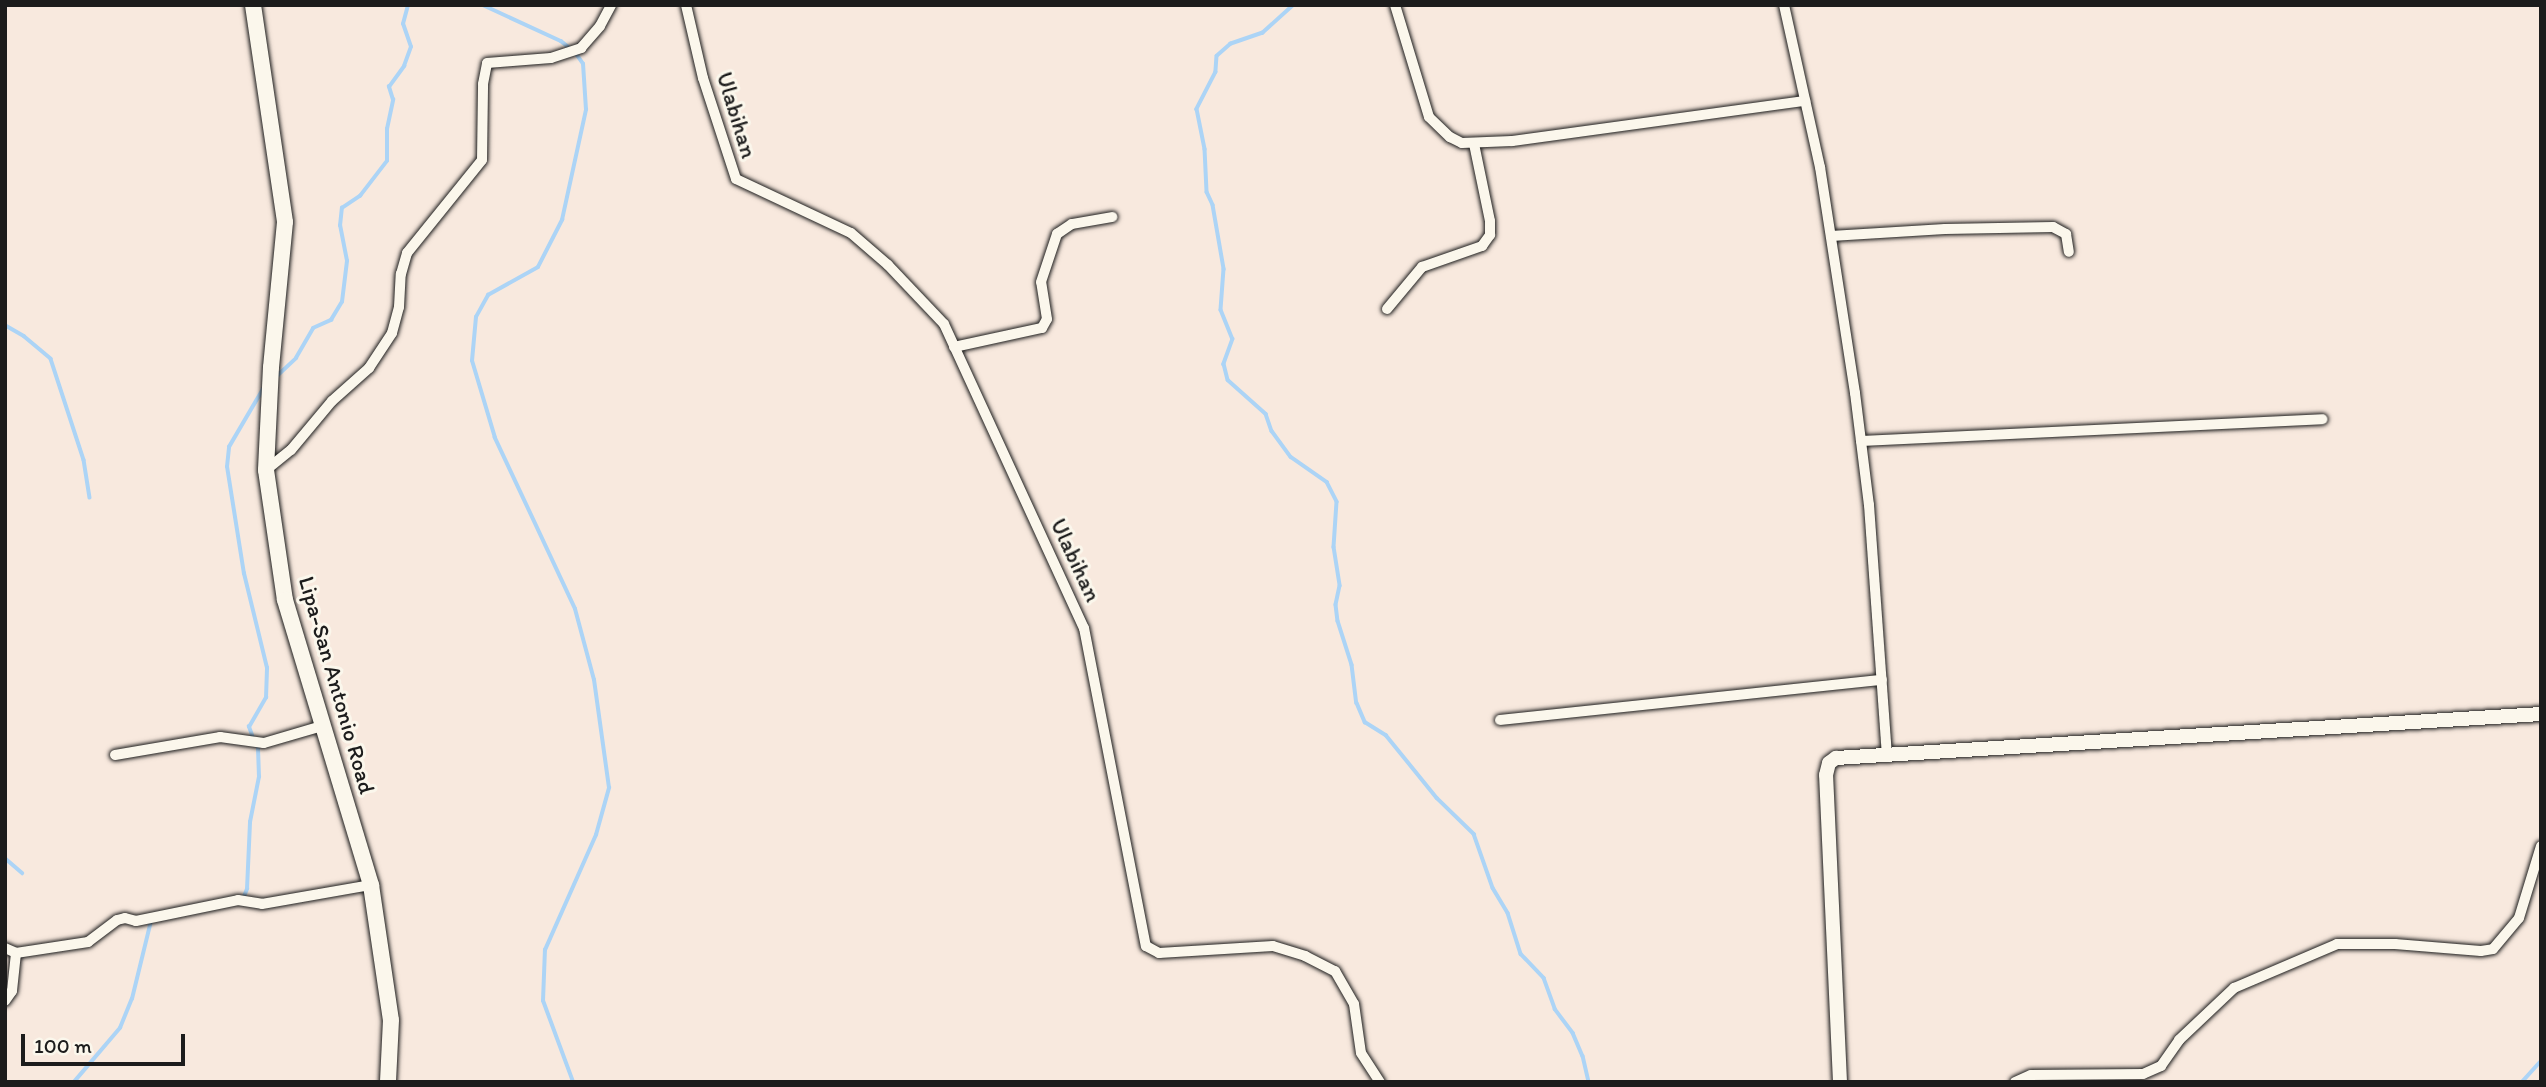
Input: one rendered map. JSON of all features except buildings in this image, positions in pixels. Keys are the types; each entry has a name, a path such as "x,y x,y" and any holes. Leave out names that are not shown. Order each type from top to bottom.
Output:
{"main road":[{"name":"Lipa-San Antonio Road","path":"253,5 285,222 271,367 266,470 285,600 372,885 391,1020 388,1082"}],"street":[{"path":"266,470 291,450 332,401 369,368 392,333 407,253 482,160 483,84 487,63 551,58 581,48 600,26 611,5"},
{"name":"Ulabihan","path":"686,5 703,78 736,179 851,233 888,265 944,324 983,416 1084,628 1146,946 1159,953 1273,946 1305,956 1335,971 1354,1004 1362,1053 1380,1082"},
{"path":"1395,5 1429,117 1450,137 1474,144 1805,102"},
{"path":"1784,5 1820,167 1861,441 1869,505 1887,754"},
{"path":"1388,309 1422,267 1482,246 1490,235 1490,221 1474,144"},
{"path":"954,347 1042,328 1047,319 1041,282 1056,234 1072,224 1112,217"},
{"path":"1831,236 1945,229 2053,227 2066,234 2069,251"},
{"path":"1861,441 2322,419"},
{"path":"1500,720 1882,680"},
{"path":"1840,1082 1826,775 1829,763 1836,758 2541,714"},
{"path":"115,755 220,737 264,743 322,726"},
{"path":"2015,1082 2031,1075 2143,1074 2161,1066 2179,1040 2234,988 2337,944 2395,944 2481,951 2493,949 2519,918 2541,846"},
{"path":"5,1001 12,990 10,950 88,942 117,919 136,921 238,900 262,904 372,885"}],"waterway":[{"path":"277,376 296,358 313,328 331,320 342,302 347,261 340,226 342,208 360,196 387,161 387,129 393,100 389,87 404,66 411,47 403,24 408,5"},
{"path":"483,5 561,41 570,48"},
{"path":"1294,5 1263,33 1231,44 1217,56 1216,72 1197,109 1205,149 1207,192 1213,205 1224,269 1221,310 1233,339 1224,364 1228,380 1266,414 1272,431 1291,457 1327,482 1337,502 1334,547 1340,586 1336,605 1338,621 1352,665 1357,703 1365,722 1386,735 1437,798 1474,834 1493,888 1508,913 1521,954 1544,978 1555,1009 1573,1033 1583,1056 1589,1082"},
{"path":"573,1082 543,1001 545,950 596,835 609,788 594,680 575,609 495,438 472,361 476,317 488,295 538,267 562,220 586,110 583,64 576,54"},
{"path":"5,325 24,336 51,359 84,460 90,498"},
{"path":"253,738 249,727 266,698 267,668 244,574 227,467 229,447 263,389"},
{"path":"243,899 247,889 250,822 259,777 258,746"},
{"path":"5,858 22,873"},
{"path":"74,1082 120,1028 132,999 151,921"},
{"path":"2522,1082 2541,1061"}]}
